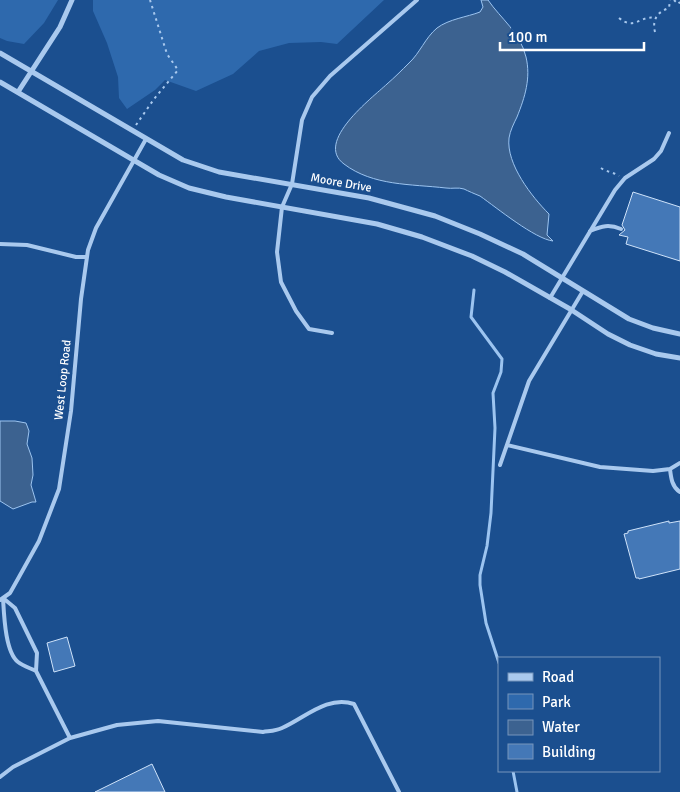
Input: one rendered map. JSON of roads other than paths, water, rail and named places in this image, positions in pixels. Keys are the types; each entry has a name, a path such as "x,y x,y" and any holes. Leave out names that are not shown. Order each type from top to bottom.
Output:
{"street":[{"path":"18,92 60,27 72,0"},
{"name":"Moore Drive","path":"0,53 183,160 219,172 369,198 435,216 510,248 630,319 653,328 680,334"},
{"path":"0,82 159,175 189,188 226,197 377,224 422,237 472,256 505,272 630,346 656,354 680,358"}],"lane":[{"path":"332,333 309,329 296,311 281,282 277,252 282,207 292,184 302,120 312,97 330,76 417,0"},
{"path":"550,298 621,182 654,159 661,151 669,133"},
{"name":"West Loop Road","path":"2,599 10,593 38,540 58,489 72,411 81,299 87,258 96,228 146,139"},
{"path":"590,231 602,225 621,228"},
{"path":"0,244 28,245 87,258"},
{"path":"500,464 528,381 583,291"},
{"path":"507,445 600,467 653,471 670,469 680,462"},
{"path":"670,469 672,481 680,492"},
{"path":"2,599 9,647 17,662 36,671"},
{"path":"2,599 15,608 37,653 36,671 70,738"},
{"path":"0,777 13,767 70,738 117,725 158,721 262,732 280,729 329,703 344,700 354,704 399,792"}],"water":[{"path":"481,0 488,0 510,26 519,40 526,57 528,72 525,95 510,133 509,148 516,169 528,189 549,214 547,235 553,241 536,235 480,196 464,189 393,183 380,180 355,171 344,164 337,155 336,144 340,133 359,110 413,59 437,28 452,20 480,12 483,7"},
{"path":"0,421 26,423 29,431 27,444 32,458 33,475 31,485 36,502 13,509 0,501"}],"waterway":[{"path":"474,290 471,317 502,359 501,372 493,393 495,428 491,513 487,546 480,575 486,623 498,660"},
{"path":"513,772 517,792"}]}
